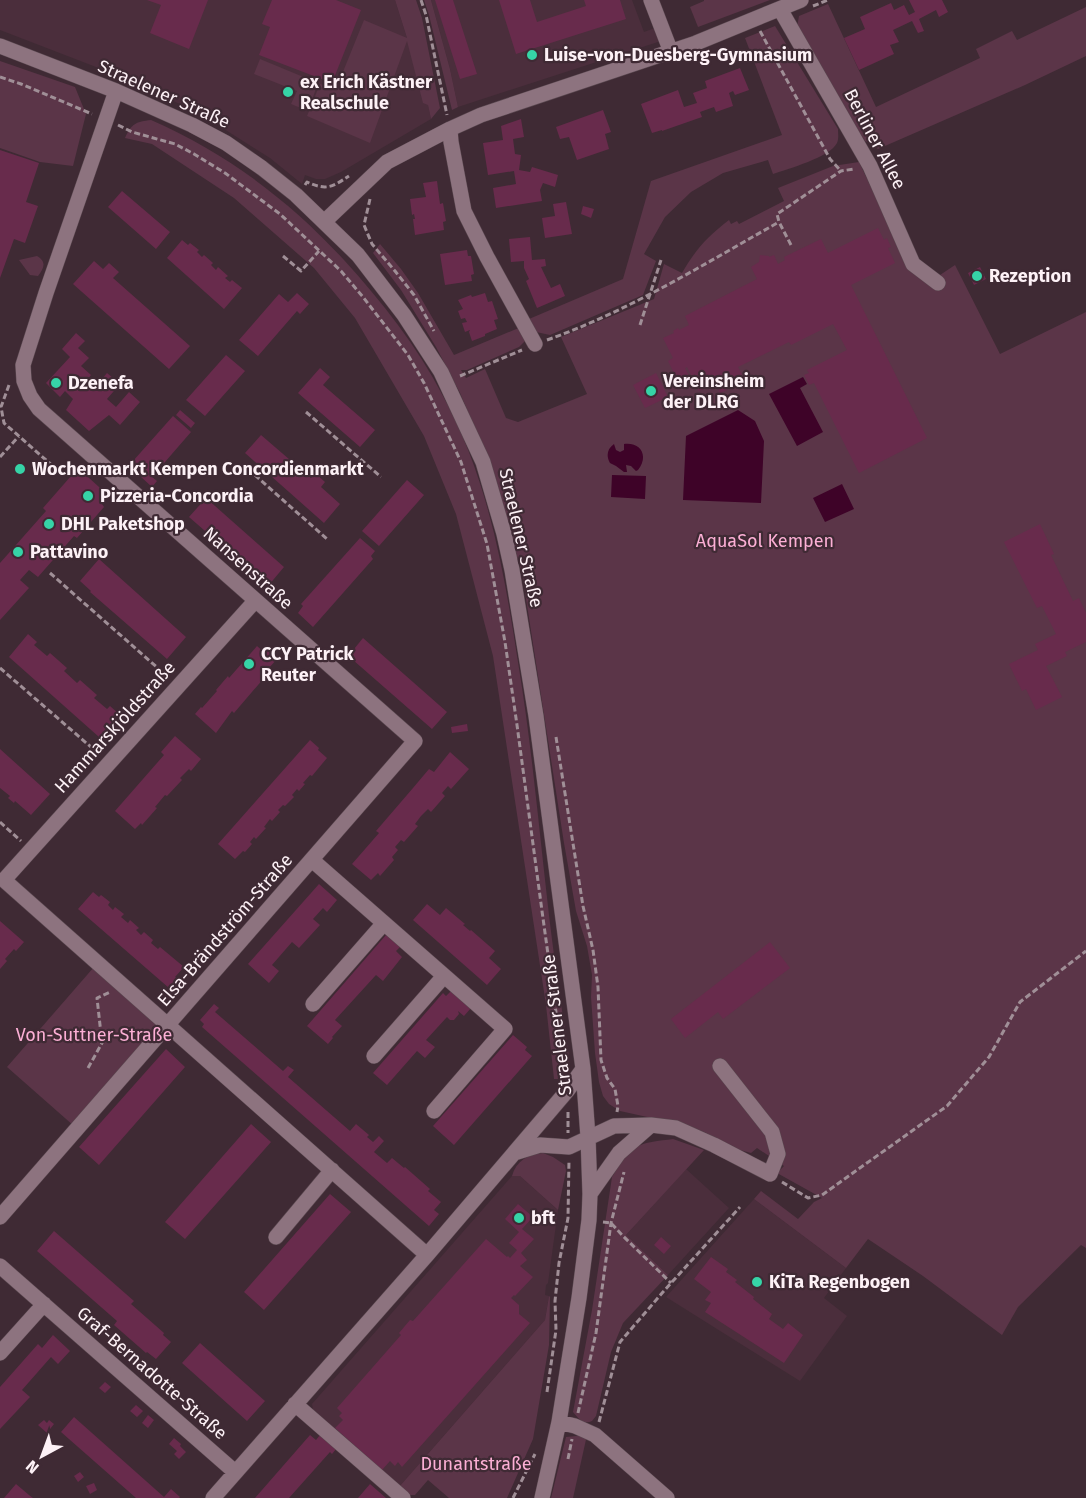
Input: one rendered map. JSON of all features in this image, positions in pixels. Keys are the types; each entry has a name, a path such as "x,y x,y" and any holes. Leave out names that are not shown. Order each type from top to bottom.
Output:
{"street":[{"path":"651,0 670,52"},
{"path":"324,222 387,162 449,122 481,115 696,43 801,0"},
{"name":"Berliner Allee","path":"780,9 870,166 913,264 938,283"},
{"name":"Straelener Straße","path":"0,46 192,125 226,143 296,195 358,255 404,315 441,372 483,462 512,570 537,728 584,1069 588,1137 589,1220 559,1422 542,1498"},
{"name":"Nansenstraße","path":"116,92 23,365 24,381 30,396 39,409 414,741"},
{"path":"449,122 464,211 535,344"},
{"name":"Hammarskjöldstraße","path":"120,982 4,880 255,601"},
{"name":"Elsa-Brändström-Straße","path":"168,1025 414,741"},
{"name":"Elsa-Brändström-Straße","path":"312,860 505,1029 434,1111"},
{"path":"313,1004 384,923"},
{"path":"374,1056 444,976"},
{"path":"120,982 427,1255"},
{"path":"0,1217 168,1025"},
{"path":"514,1153 540,1145 569,1147 614,1126 651,1125 676,1128 770,1174 778,1154 772,1132 720,1066"},
{"path":"213,1498 427,1255 584,1069"},
{"path":"590,1194 619,1153 651,1125"},
{"path":"276,1237 332,1170"},
{"name":"Graf-Bernadotte-Straße","path":"0,1266 235,1472"},
{"path":"0,1353 44,1304"},
{"path":"295,1404 403,1498"},
{"path":"559,1422 575,1426 595,1436 667,1498"}],"path":[{"path":"421,0 449,122"},
{"path":"760,29 830,159 841,171"},
{"path":"0,77 132,132 175,144 225,173 280,214 341,271 408,356 461,462 487,544 505,642 567,1091 568,1218 559,1263 555,1301 556,1330 546,1400"},
{"path":"791,245 777,214 841,171 870,166"},
{"path":"367,210 364,225 372,244"},
{"path":"460,376 564,334 649,295 779,222"},
{"path":"283,256 301,271 319,251"},
{"path":"640,326 661,260"},
{"path":"12,376 1,407 4,423 63,475"},
{"path":"306,412 381,477"},
{"path":"0,457 19,436"},
{"path":"248,469 327,539"},
{"path":"50,573 178,686"},
{"path":"0,668 109,763"},
{"path":"0,822 31,849"},
{"path":"770,1174 808,1198 822,1195 947,1106 989,1057 1020,1002 1086,951"},
{"path":"88,1068 102,1043 97,998 113,991 120,982"},
{"path":"595,1436 620,1342 740,1207"},
{"path":"589,1220 611,1223 671,1283"},
{"path":"513,1498 539,1447"}],"shaded area":[{"name":"ex Erich Kästner Realschule","path":"0,0 395,0 431,119 341,172 325,179 305,175 302,184 270,158 202,115 135,82 0,30"},
{"name":"Luise-von-Duesberg-Gymnasium","path":"431,0 632,0 644,32 655,28 661,41 458,107"},
{"path":"803,377 807,384 800,388 823,432 797,446 769,394"},
{"path":"738,410 755,421 764,441 761,503 683,500 686,436"},
{"path":"614,444 616,450 620,452 624,450 624,444 635,445 642,451 643,460 638,470 626,465 627,472 624,472 610,463 608,453"},
{"path":"612,475 646,476 645,499 611,497"},
{"path":"842,484 854,509 825,522 813,498"},
{"path":"686,1169 729,1208 668,1275 626,1235"},
{"path":"512,1176 520,1176 558,1210 546,1285 545,1295 549,1296 545,1320 399,1487 313,1410 312,1404"},
{"name":"KiTa Regenbogen","path":"754,1199 846,1268 824,1298 847,1316 800,1381 666,1297"}],"green space":[{"path":"395,0 416,0 422,18 440,108 431,119 428,105 423,103 407,41 370,143 307,116 320,84 336,89 364,20 407,38"},
{"path":"424,0 431,0 450,69 458,107 452,110 429,15"},
{"path":"704,0 770,0 698,27 690,7"},
{"path":"828,4 876,107 980,58 976,49 1012,31 1017,40 1086,7 1086,56 878,149 865,141 827,84 797,27 799,16"},
{"path":"775,26 838,129 837,143 818,158 788,169 773,174 768,160 723,173 691,192 665,217 644,254 656,261 643,295 550,335 536,332 529,319 623,279 651,181 782,135 745,38"},
{"path":"260,59 318,83 308,111 291,104 297,91 254,74"},
{"path":"0,61 75,87 86,114 73,166 40,162 0,148"},
{"path":"151,120 205,147 255,180 279,198 323,238 372,292 398,325 433,378 459,427 483,492 492,526 507,594 518,662 556,971 569,1057 569,1071 560,1079 554,1079 546,1005 493,656 456,514 424,436 355,318 314,268 234,198 152,144 125,138 135,124"},
{"name":"AquaSol Kempen","path":"859,162 912,272 940,275 955,265 1000,354 1086,312 1086,1248 1081,1245 1018,1307 1002,1335 923,1276 868,1239 846,1268 754,1199 761,1191 798,1219 814,1202 822,1198 777,1173 784,1166 757,1148 751,1153 702,1131 620,1111 609,1104 603,1096 595,1053 591,997 592,975 587,946 576,911 564,843 522,573 490,464 460,393 436,347 401,290 373,253 380,244 401,269 418,293 454,355 521,327 526,340 519,347 467,370 461,370 466,378 485,369 506,418 518,422 587,394 561,337 654,299 664,264 682,273 702,244 729,220 731,224 737,221 739,224 784,201 778,188 833,166"},
{"path":"37,256 43,263 43,268 38,276 30,275 19,260"},
{"name":"Von-Suttner-Straße","path":"94,967 158,1023 159,1030 74,1126 7,1067"},
{"path":"673,1139 704,1150 626,1235 668,1275 623,1323 611,1352 596,1416 592,1421 583,1421 573,1412 592,1310 612,1177 626,1155 636,1147"},
{"path":"543,1153 565,1165 566,1171 558,1210 520,1176 512,1176 516,1166 523,1159"},
{"name":"Dunantstraße","path":"549,1296 549,1345 533,1439 507,1498 449,1498 428,1480 415,1495 408,1495 399,1487 545,1320"},
{"path":"587,1435 573,1498 551,1498 566,1437"}],"building":[{"path":"147,0 208,0 189,49 150,33 161,5"},
{"path":"272,0 336,0 361,10 332,83 259,55 270,27 262,24"},
{"path":"435,0 453,0 477,74 460,79"},
{"path":"499,0 530,0 537,22 586,6 584,0 620,0 626,19 516,54"},
{"path":"909,0 942,0 948,12 939,17 936,10 919,19 924,31 918,33 912,21 893,30 899,42 890,45 894,54 859,70 844,38 865,29 860,17 891,3 894,10 904,5 909,15 915,12"},
{"path":"740,68 749,90 735,95 733,91 729,93 733,106 716,112 714,107 700,112 702,117 652,133 641,104 678,90 684,107 697,103 693,93 707,88 705,81"},
{"path":"603,110 611,132 605,134 609,149 577,160 569,137 560,139 556,127"},
{"path":"521,119 524,137 513,139 515,154 521,155 519,170 530,172 532,167 558,175 555,187 543,183 540,190 542,201 496,208 493,188 516,184 514,171 488,175 483,143 503,140 501,126"},
{"path":"0,150 39,163 26,202 38,206 25,243 14,239 0,278"},
{"path":"437,181 440,204 443,203 446,221 443,222 444,230 415,235 413,219 415,219 414,214 412,215 410,199 426,197 423,183"},
{"path":"122,191 170,232 156,249 108,207"},
{"path":"566,202 572,234 545,238 542,218 555,216 553,204"},
{"path":"583,206 594,209 591,218 581,214"},
{"path":"878,228 884,240 887,238 891,247 888,248 895,263 851,285 927,438 859,473 814,383 809,385 804,375 809,373 807,370 847,350 833,324 791,345 789,342 738,367 742,375 728,382 726,378 722,380 727,390 720,393 716,383 699,391 687,367 685,368 689,376 678,381 668,361 673,358 663,338 674,333 673,331 678,328 679,330 689,325 685,316 757,279 751,267 759,262 760,255 769,257 774,255 778,264 785,260 784,257 821,239 828,253"},
{"path":"530,237 532,260 545,259 546,266 541,267 551,288 560,284 565,296 537,308 526,281 529,279 524,268 524,261 511,262 509,239"},
{"path":"182,240 199,250 197,252 213,263 211,265 216,270 218,267 228,276 225,278 230,282 232,280 242,288 224,309 167,258"},
{"path":"467,250 468,256 471,256 474,274 471,275 472,281 445,285 440,254"},
{"path":"94,261 103,269 109,263 119,272 113,278 190,346 169,369 73,284"},
{"name":"Rezeption","path":"980,267 986,279 974,285 968,273"},
{"path":"297,293 309,304 300,314 297,311 258,356 239,340 279,294 288,302"},
{"path":"485,293 488,302 492,301 498,319 494,320 497,329 472,341 470,330 465,332 462,323 467,322 465,318 461,319 458,311 463,309 458,300"},
{"path":"76,333 85,341 78,348 89,358 81,366 91,375 85,382 97,391 104,383 101,380 107,373 120,384 107,399 116,407 129,392 140,402 120,425 109,415 89,431 66,410 73,399 65,391 60,397 46,383 70,357 62,349"},
{"path":"226,355 245,371 205,416 186,400"},
{"path":"320,368 330,377 323,385 375,430 360,447 298,393"},
{"name":"Vereinsheim der DLRG","path":"656,373 668,397 645,408 633,385"},
{"path":"180,410 195,423 191,428 176,415"},
{"path":"173,416 191,432 152,477 157,481 152,487 140,476 145,471 133,461"},
{"path":"261,435 311,478 315,473 325,482 321,487 340,504 324,523 245,453"},
{"path":"78,468 109,496 102,504 104,507 77,538 74,536 38,577 29,570 20,580 29,588 0,620 0,563 46,511 43,508"},
{"path":"407,480 424,495 379,546 362,531"},
{"path":"206,498 284,567 268,586 189,517"},
{"path":"1040,524 1054,554 1051,555 1073,601 1079,598 1086,613 1086,642 1065,652 1067,656 1046,666 1062,697 1036,710 1026,689 1022,691 1009,664 1038,650 1035,644 1056,634 1042,606 1037,608 1004,542"},
{"path":"360,538 375,551 371,556 373,559 313,627 298,613 303,606 301,604"},
{"path":"99,559 186,637 167,659 80,581"},
{"path":"28,634 37,642 34,645 47,656 50,653 67,668 64,671 77,683 80,680 97,695 94,698 107,709 110,706 119,714 99,737 9,657"},
{"path":"363,638 447,712 432,729 353,660 350,654"},
{"path":"257,646 265,653 268,651 277,659 268,669 270,671 234,713 232,711 216,733 195,714"},
{"path":"467,724 468,731 452,733 451,727"},
{"path":"175,736 201,759 191,771 189,769 180,778 182,780 167,796 165,795 142,825 141,823 135,829 115,811 164,755 161,752"},
{"path":"310,740 327,758 303,783 305,784 299,791 297,789 292,795 294,797 278,810 280,812 272,821 270,819 264,827 266,828 256,839 254,837 250,842 252,844 245,852 243,851 235,859 218,844"},
{"path":"0,749 50,794 31,815 8,798 10,796 0,788"},
{"path":"450,752 469,769 451,789 448,786 442,793 445,796 431,812 428,809 421,816 415,824 418,826 404,842 401,840 395,847 398,850 392,857 394,860 380,876 378,873 371,880 352,864 379,833 376,831 429,769 434,772"},
{"path":"319,884 337,900 327,912 323,908 313,919 320,925 299,948 292,942 272,965 279,971 269,983 248,964"},
{"path":"93,892 110,902 108,905 113,910 115,907 124,914 121,917 128,923 130,920 139,928 136,930 141,935 144,932 153,940 151,943 158,949 160,947 184,967 175,977 178,979 169,988 78,909"},
{"path":"427,904 440,915 446,908 495,951 489,958 501,969 487,985 413,920"},
{"path":"0,921 24,942 5,959 7,961 0,969"},
{"path":"386,935 400,947 396,951 402,957 383,981 376,975 335,1020 342,1026 328,1044 307,1026"},
{"path":"770,942 790,968 723,1019 718,1012 685,1038 671,1019"},
{"path":"451,991 471,1008 464,1016 458,1011 459,1014 454,1020 447,1017 426,1040 435,1047 425,1058 417,1051 387,1085 373,1073 443,993 446,996"},
{"path":"214,1004 219,1008 215,1012 283,1071 288,1066 294,1070 288,1077 350,1131 356,1124 369,1135 367,1137 373,1142 379,1136 384,1141 374,1152 387,1163 392,1158 405,1167 441,1202 434,1210 439,1214 429,1226 202,1027 204,1024 200,1020"},
{"path":"513,1035 527,1047 525,1050 532,1056 454,1145 433,1126"},
{"path":"166,1049 185,1067 99,1165 79,1147"},
{"path":"251,1124 271,1142 185,1239 165,1222"},
{"path":"330,1194 351,1212 264,1310 244,1292"},
{"path":"518,1204 533,1217 522,1229 534,1239 521,1253 527,1260 520,1266 533,1277 511,1298 519,1305 519,1314 530,1323 402,1467 398,1462 395,1466 390,1461 382,1470 335,1428 343,1420 339,1416 342,1413 337,1408 401,1335 399,1333 410,1320 413,1321 486,1239 510,1258 517,1250 509,1243 519,1232 505,1219"},
{"path":"54,1231 134,1301 131,1304 164,1333 163,1335 171,1342 156,1359 114,1325 117,1321 37,1251"},
{"path":"661,1237 671,1246 664,1254 654,1245"},
{"path":"711,1257 728,1269 726,1272 737,1280 735,1282 772,1314 769,1319 783,1329 788,1323 803,1335 784,1363 705,1312 711,1303 705,1300 711,1292 694,1279"},
{"path":"53,1335 70,1351 58,1364 51,1357 22,1390 30,1397 0,1429 0,1387 38,1344 42,1348"},
{"path":"200,1343 265,1401 247,1421 182,1363"},
{"path":"105,1382 111,1387 105,1393 99,1388"},
{"path":"136,1405 143,1411 137,1417 130,1411"},
{"path":"148,1415 154,1420 148,1428 142,1423"},
{"path":"74,1417 164,1497 171,1489 180,1497 136,1498 61,1432"},
{"path":"44,1420 47,1423 49,1420 54,1424 47,1433 38,1425"},
{"path":"310,1435 316,1440 320,1435 336,1449 332,1454 330,1452 289,1498 255,1498"},
{"path":"174,1438 186,1452 179,1459 174,1454 177,1451 169,1444"},
{"path":"80,1472 84,1477 78,1482 74,1476"},
{"path":"94,1483 97,1490 90,1494 86,1486"},
{"path":"16,1484 29,1495 33,1498 4,1498"},
{"path":"370,1484 386,1498 358,1498"}],"place":[{"name":"Luise-von-Duesberg-Gymnasium","path":"532,55"},
{"name":"ex Erich Kästner Realschule","path":"288,92"},
{"name":"Rezeption","path":"977,276"},
{"name":"Dzenefa","path":"56,383"},
{"name":"Vereinsheim der DLRG","path":"651,391"},
{"name":"Wochenmarkt Kempen Concordienmarkt","path":"20,469"},
{"name":"Pizzeria-Concordia","path":"88,496"},
{"name":"DHL Paketshop","path":"49,524"},
{"name":"Pattavino","path":"18,552"},
{"name":"CCY Patrick Reuter","path":"249,664"},
{"name":"bft","path":"519,1218"},
{"name":"KiTa Regenbogen","path":"757,1282"}]}
